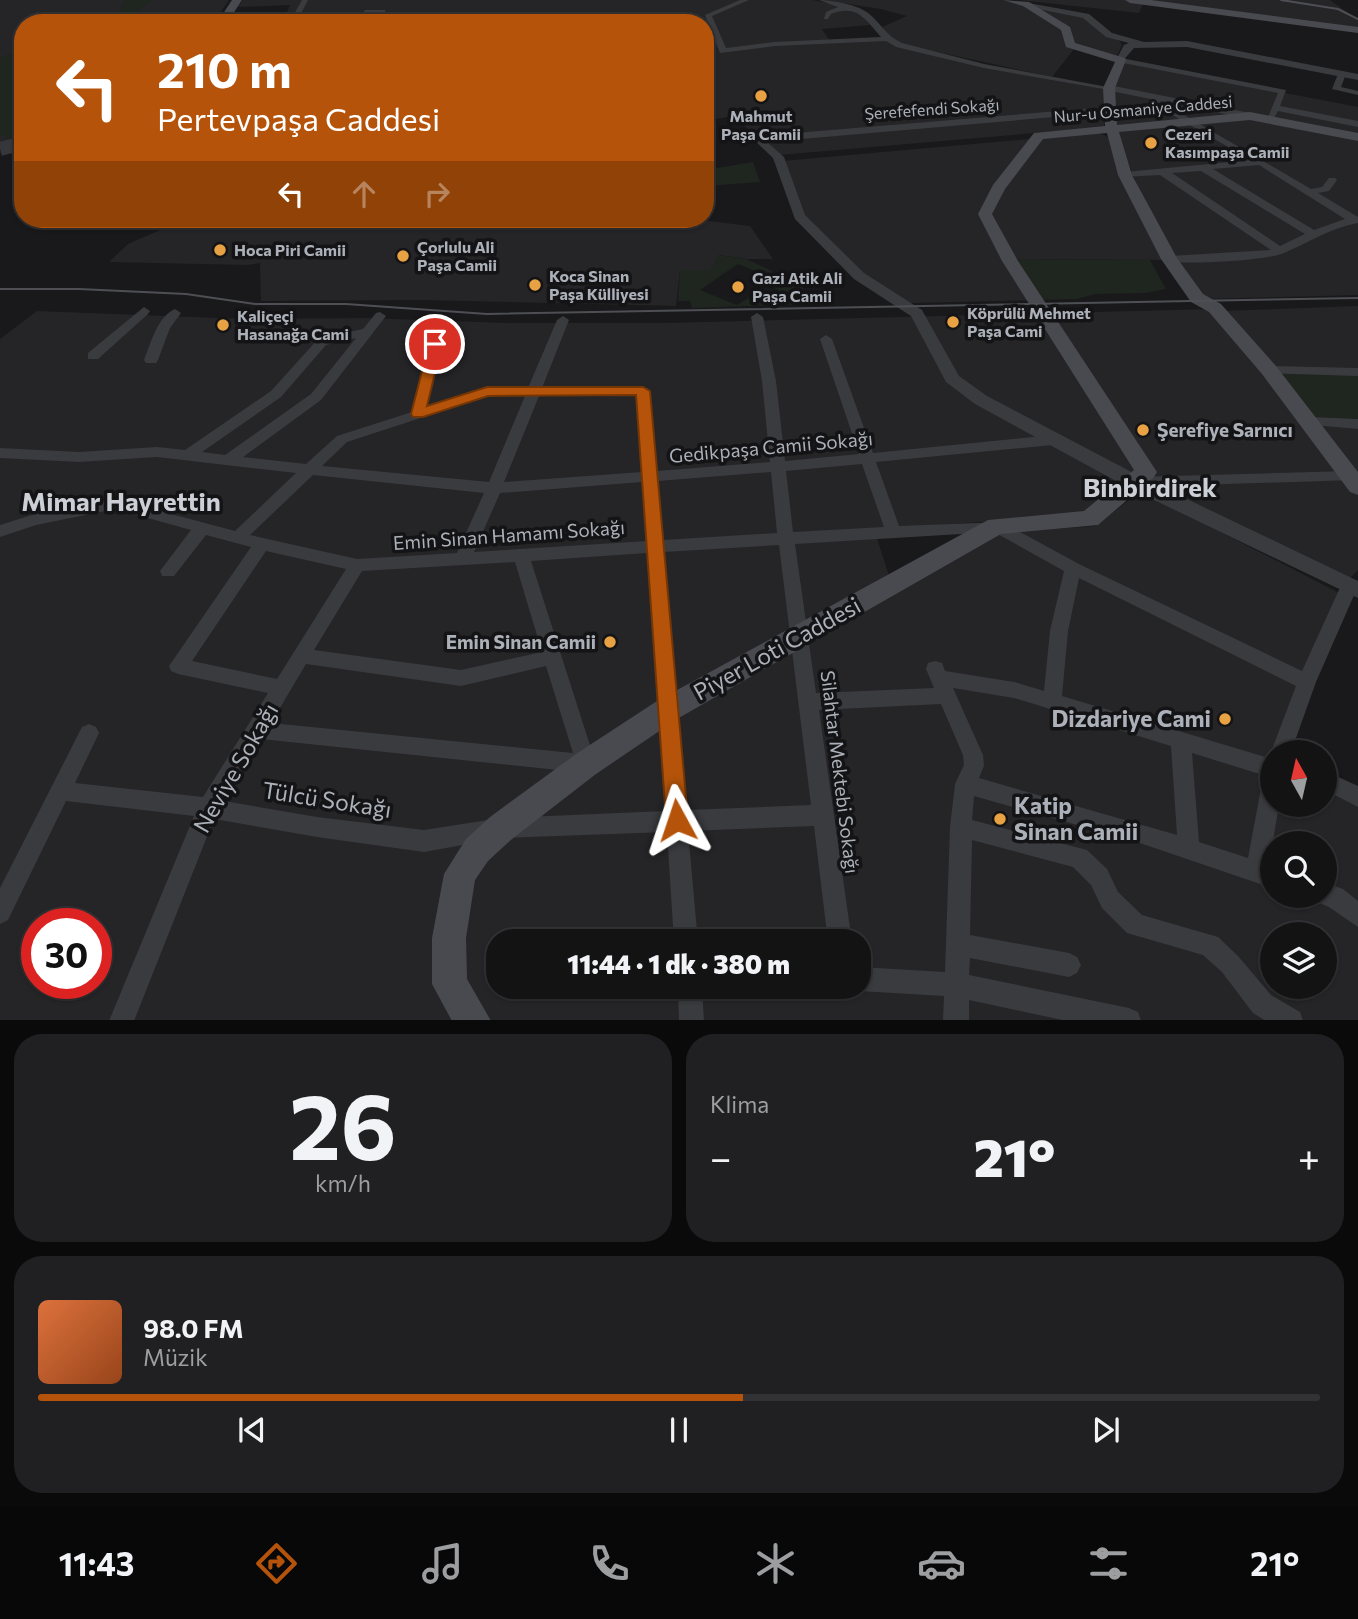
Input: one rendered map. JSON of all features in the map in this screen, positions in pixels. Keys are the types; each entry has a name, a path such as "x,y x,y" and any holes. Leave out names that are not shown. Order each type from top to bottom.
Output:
{"main road":[{"path":"1008,0 1026,4 1066,29 1070,45 1121,60 1109,88 1108,110 1115,146 1125,176 1169,259 1197,298 1215,308 1269,370 1351,474"},
{"path":"1130,0 1167,2 1358,30"},
{"name":"Nur-u Osmaniye Caddesi","path":"1140,477 1007,257 985,214 998,188 1039,136 1272,114 1358,137"},
{"path":"1080,132 1094,134 1115,146"},
{"name":"Piyer Loti Caddesi","path":"473,1020 450,984 449,939 460,874 477,850 502,828 586,764 667,710 996,526 1090,519 1140,477"}],"street":[{"path":"711,14 746,0"},
{"path":"822,0 864,13 887,38 899,45 984,66 1250,116"},
{"path":"1026,4 1086,16 1109,35 1145,45"},
{"path":"826,18 828,13 846,6"},
{"path":"364,14 365,9 383,11 383,14"},
{"path":"714,29 723,51 775,44 887,38"},
{"path":"1358,77 1187,44 1127,47 1121,60 1283,92 1272,114 1358,124"},
{"path":"1342,74 1336,89 1358,93"},
{"path":"1157,97 1156,102 1355,220"},
{"name":"Şerefefendi Sokağı","path":"1054,440 981,400 952,379 917,313 859,276 799,216 778,157 758,139 1108,110"},
{"path":"1125,176 1261,162"},
{"path":"1205,168 1315,236"},
{"path":"1163,172 1280,251"},
{"path":"1310,192 1325,189 1332,180"},
{"path":"1169,259 1267,255 1294,242 1355,220"},
{"path":"93,356 144,311"},
{"path":"151,360 164,327 175,313"},
{"path":"230,459 316,397 380,316"},
{"name":"Silahtar Mektebi Sokağı","path":"757,317 769,381 786,538 838,929"},
{"path":"462,559 563,320"},
{"path":"418,414 441,321"},
{"path":"188,455 276,394 322,342 367,331"},
{"path":"826,339 893,531"},
{"path":"1269,370 1358,372"},
{"path":"237,538 342,439 487,391 643,391 685,929"},
{"path":"1308,421 1358,424"},
{"path":"1054,440 1140,477 1354,588 1307,682 1285,740"},
{"name":"Gedikpaşa Camii Sokağı","path":"0,453 79,457 157,452 494,488 778,467 1054,440"},
{"path":"1140,477 1351,474"},
{"name":"Emin Sinan Hamamı Sokağı","path":"0,531 17,528 35,520 115,504 237,538 357,565 996,526"},
{"path":"996,526 1073,568 1307,682"},
{"path":"167,571 202,528"},
{"path":"933,529 946,537 950,553"},
{"path":"262,544 178,666 283,688"},
{"path":"255,730 586,764 521,555"},
{"name":"Neviye Sokağı","path":"121,1020 208,808 357,565"},
{"path":"1052,701 1059,631 1073,568"},
{"path":"301,656 461,678 553,657"},
{"path":"941,681 973,755 974,765 965,784 961,827 956,1020"},
{"path":"810,702 941,681 1014,690 1260,764"},
{"path":"0,912 89,733"},
{"path":"1181,740 1189,849"},
{"path":"965,784 1189,849 1260,873"},
{"path":"1337,786 1358,797"},
{"name":"Tülcü Sokağı","path":"62,791 208,808 317,827 424,841 502,828 824,815"},
{"path":"961,827 1079,859 1099,877 1110,900 1135,925 1210,945 1230,964 1262,1004 1291,1020"},
{"path":"1337,899 1358,915"},
{"path":"957,944 1069,965"},
{"path":"871,980 957,985 1129,1020"},
{"path":"691,999 692,1020"}],"shaded area":[{"path":"0,0 229,0 219,14 14,14 14,143 0,147"},
{"path":"125,0 151,0 135,14 117,14"},
{"path":"243,0 812,0 839,5 863,16 870,25 822,29 831,43 883,40 981,66 1104,89 1104,127 779,155 738,120 728,117 714,119 714,14 286,14 290,5 238,7"},
{"path":"821,0 1003,0 1024,4 1064,29 1074,49 1052,77 901,44 880,28 907,16 881,9"},
{"path":"1019,0 1127,0 1144,2 1139,13"},
{"path":"1135,0 1330,0 1358,20 1358,30"},
{"path":"1030,5 1081,16 1119,40 1122,45 1116,58 1073,45 1068,29"},
{"path":"14,54 14,141 3,144 7,136 0,136 0,58"},
{"path":"1125,62 1358,107 1358,135 1115,88"},
{"path":"1114,91 1233,113 1235,116 1116,127"},
{"path":"1255,119 1358,139 1358,295 1204,299 1173,254 1138,187 1116,132"},
{"path":"1098,133 1108,137 1163,260 1011,259 1036,300 911,303 859,276 808,224 782,161"},
{"path":"753,162 760,182 714,185 714,168"},
{"path":"714,222 750,226 773,259 719,255 711,270 680,270 676,306 421,300 261,301 260,263 109,262 128,244 160,230 714,228"},
{"path":"718,255 746,259 802,285 808,304 692,308 690,301 678,301 680,270 711,270","holes":["738,264 774,279 767,285 779,290 761,303 748,298 737,305 700,290"]},
{"path":"1010,259 1150,260 1166,289 1145,293 1096,294 1077,299 1036,300"},
{"path":"1358,306 1358,374 1273,372 1222,311"},
{"path":"1214,309 1358,490 1358,570 1349,579 1129,477 1085,515 874,529 890,579 461,852 455,1020 0,1020 0,339 37,311 245,319 364,318 506,323 666,323"},
{"path":"1273,372 1358,374 1358,421 1310,418"},
{"path":"1310,418 1358,421 1358,474"},
{"path":"1141,491 1349,598 1288,740 1260,740 1260,817 1337,817 1337,779 1358,789 1358,1020 483,1020 460,981 469,880 501,841 649,732 994,533 1095,526"}],"tunnel":[{"path":"0,149 14,145"}],"tram line":[{"path":"1281,0 1338,9 1358,19"},
{"path":"0,289 79,289 186,294 255,304 346,304 487,314 1358,298"}],"place":[{"name":"Mahmut Paşa Camii","path":"761,96"},
{"name":"Cezeri Kasımpaşa Camii","path":"1151,143"},
{"name":"Hoca Piri Camii","path":"220,250"},
{"name":"Çorlulu Ali Paşa Camii","path":"403,256"},
{"name":"Koca Sinan Paşa Külliyesi","path":"535,285"},
{"name":"Gazi Atik Ali Paşa Camii","path":"738,287"},
{"name":"Köprülü Mehmet Paşa Cami","path":"953,322"},
{"name":"Kaliçeçi Hasanağa Cami","path":"223,325"},
{"name":"Şerefiye Sarnıcı","path":"1143,430"},
{"name":"Emin Sinan Camii","path":"610,642"},
{"name":"Dizdariye Cami","path":"1225,719"},
{"name":"Katip Sinan Camii","path":"1000,819"}],"district":[{"name":"Binbirdirek","path":"1150,488"},
{"name":"Mimar Hayrettin","path":"121,502"}],"route":[{"path":"435,344 418,414 487,391 643,391 677,820"}]}
